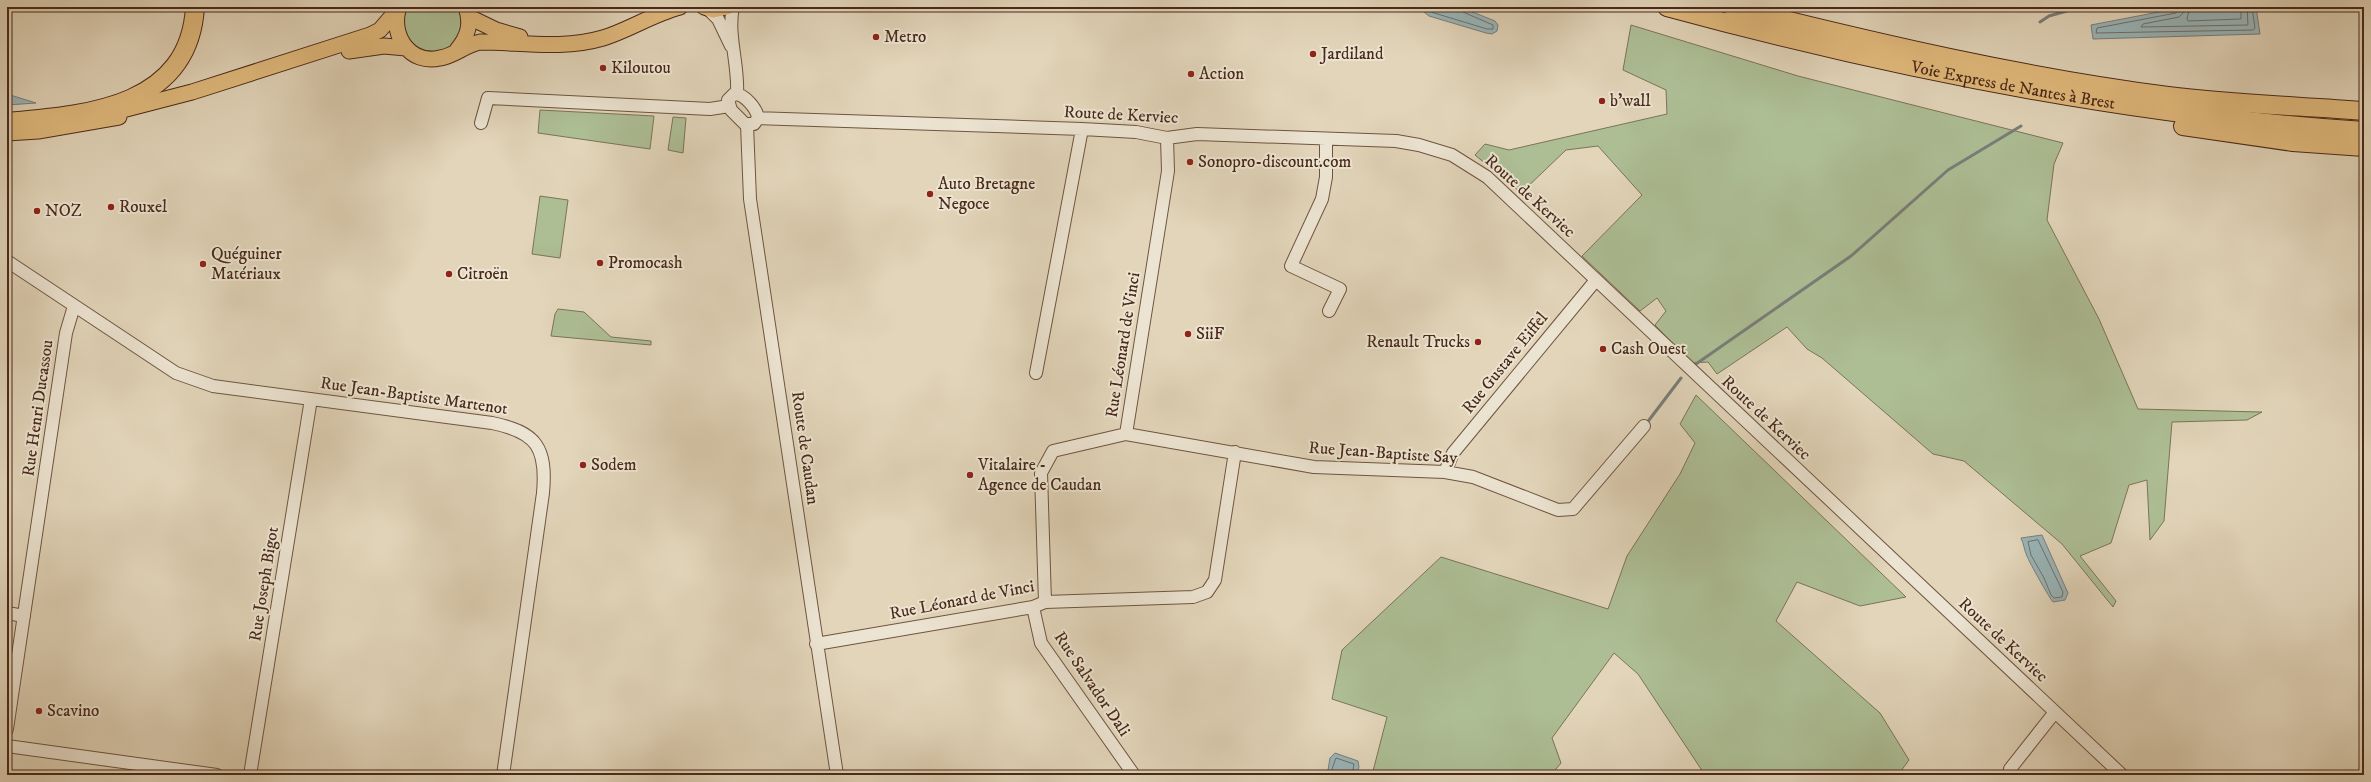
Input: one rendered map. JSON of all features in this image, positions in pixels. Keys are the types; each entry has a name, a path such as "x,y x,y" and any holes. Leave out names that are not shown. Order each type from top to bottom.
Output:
{"highway":[{"path":"7,122 91,112 148,90 170,73 183,57 190,42 195,7"},
{"name":"Voie Express de Nantes à Brest","path":"1667,7 1870,58 2089,101 2247,122 2364,131"},
{"name":"Voie Express de Nantes à Brest","path":"1732,7 1922,52 2102,86 2169,96 2364,111"},
{"path":"2089,101 2114,114 2171,124 2293,142 2364,147"}],"main road":[{"path":"457,50 467,35 467,12 507,34 546,40 600,32 639,18 657,7"},
{"path":"398,8 396,18 397,34 406,48 417,56 431,59 444,57 457,50 480,42 546,45 585,42 617,33 680,7"},
{"path":"706,8 719,10 727,7"},
{"path":"7,128 93,118 192,92 370,35 380,30 398,8"},
{"path":"7,134 95,122 151,110 354,49 384,46 406,48"}],"street":[{"path":"733,7 733,51 740,95 756,114 754,124 744,123 730,107 730,98 740,95"},
{"path":"706,8 718,18 733,51"},
{"path":"481,123 488,98 710,109 730,107"},
{"name":"Route de Kerviec","path":"756,114 1136,132 1167,138 1197,134 1396,141 1419,145 1452,155 1487,177 2122,775"},
{"name":"Route de Caudan","path":"744,123 750,199 775,354 816,644 837,775"},
{"path":"1036,373 1082,129"},
{"name":"Rue Léonard de Vinci","path":"816,644 1033,606 1045,602 1041,473 1053,451 1126,434 1168,171 1167,138"},
{"path":"1326,139 1326,177 1322,199 1291,266 1340,289 1329,311"},
{"name":"Rue Jean-Baptiste Martenot","path":"7,261 176,373 194,381 213,386 515,428 532,439 540,453 545,469 543,493 502,775"},
{"name":"Rue Gustave Eiffel","path":"1445,472 1453,453 1596,280"},
{"name":"Rue Henri Ducassou","path":"7,729 66,333 74,306"},
{"name":"Rue Joseph Bigot","path":"250,775 311,399"},
{"name":"Rue Jean-Baptiste Say","path":"1126,434 1314,467 1445,472 1473,477 1558,510 1573,509 1644,426"},
{"path":"1045,602 1193,597 1207,592 1215,580 1235,452"},
{"name":"Rue Salvador Dali","path":"1033,606 1041,643 1134,775"},
{"path":"7,613 24,616"},
{"path":"2010,769 2055,712"},
{"path":"7,746 217,775"}],"green space":[{"path":"407,7 457,7 461,16 461,25 460,31 453,43 443,50 432,51 421,49 412,42 405,33 403,21"},
{"path":"1631,25 1798,76 2063,143 2054,164 2047,220 2099,319 2138,409 2262,412 2247,420 2172,422 2164,521 2150,540 2147,480 2129,485 2111,543 2080,556 2116,601 2113,607 2062,544 1964,461 1933,454 1822,358 1807,349 1787,327 1717,374 1708,362 1691,363 1655,325 1666,311 1657,298 1640,311 1582,256 1642,195 1598,146 1566,150 1521,193 1475,155 1485,144 1509,150 1667,114 1666,90 1623,70"},
{"path":"540,110 654,116 650,149 538,133"},
{"path":"673,117 686,118 683,153 668,150"},
{"path":"540,196 568,200 560,258 532,254"},
{"path":"558,309 584,312 611,337 651,341 651,345 551,336 555,314"},
{"path":"1696,395 1906,597 1860,606 1797,582 1776,621 1880,713 1909,760 1898,775 1705,775 1638,674 1614,653 1552,738 1561,763 1551,775 1372,775 1387,717 1332,699 1342,650 1441,557 1608,609 1627,556 1680,474 1695,443 1680,424"}],"water":[{"path":"1423,7 1460,7 1495,21 1498,25 1497,31 1492,34 1486,33 1429,16 1424,12"},
{"path":"2185,7 2256,7 2260,34 2093,39 2091,25"},
{"path":"7,94 36,103 7,105"},
{"path":"2042,535 2068,593 2065,600 2053,602 2026,554 2021,538"},
{"path":"1335,753 1358,761 1359,767 1356,775 1330,774 1328,770 1330,758"}],"waterway":[{"path":"2040,22 2049,16 2081,7"},
{"path":"1696,364 1851,256 1948,170 2021,126"},
{"path":"1646,424 1681,378"}],"place":[{"name":"Metro","path":"876,37"},
{"name":"Jardiland","path":"1313,54"},
{"name":"Kiloutou","path":"603,68"},
{"name":"Action","path":"1191,74"},
{"name":"b'wall","path":"1602,101"},
{"name":"Sonopro-discount.com","path":"1190,162"},
{"name":"Auto Bretagne Negoce","path":"930,194"},
{"name":"Rouxel","path":"111,207"},
{"name":"NOZ","path":"37,211"},
{"name":"Promocash","path":"600,263"},
{"name":"Quéguiner Matériaux","path":"203,264"},
{"name":"Citroën","path":"449,274"},
{"name":"SiiF","path":"1188,334"},
{"name":"Renault Trucks","path":"1478,342"},
{"name":"Cash Ouest","path":"1603,349"},
{"name":"Sodem","path":"583,465"},
{"name":"Vitalaire - Agence de Caudan","path":"970,475"},
{"name":"Scavino","path":"39,711"}]}
